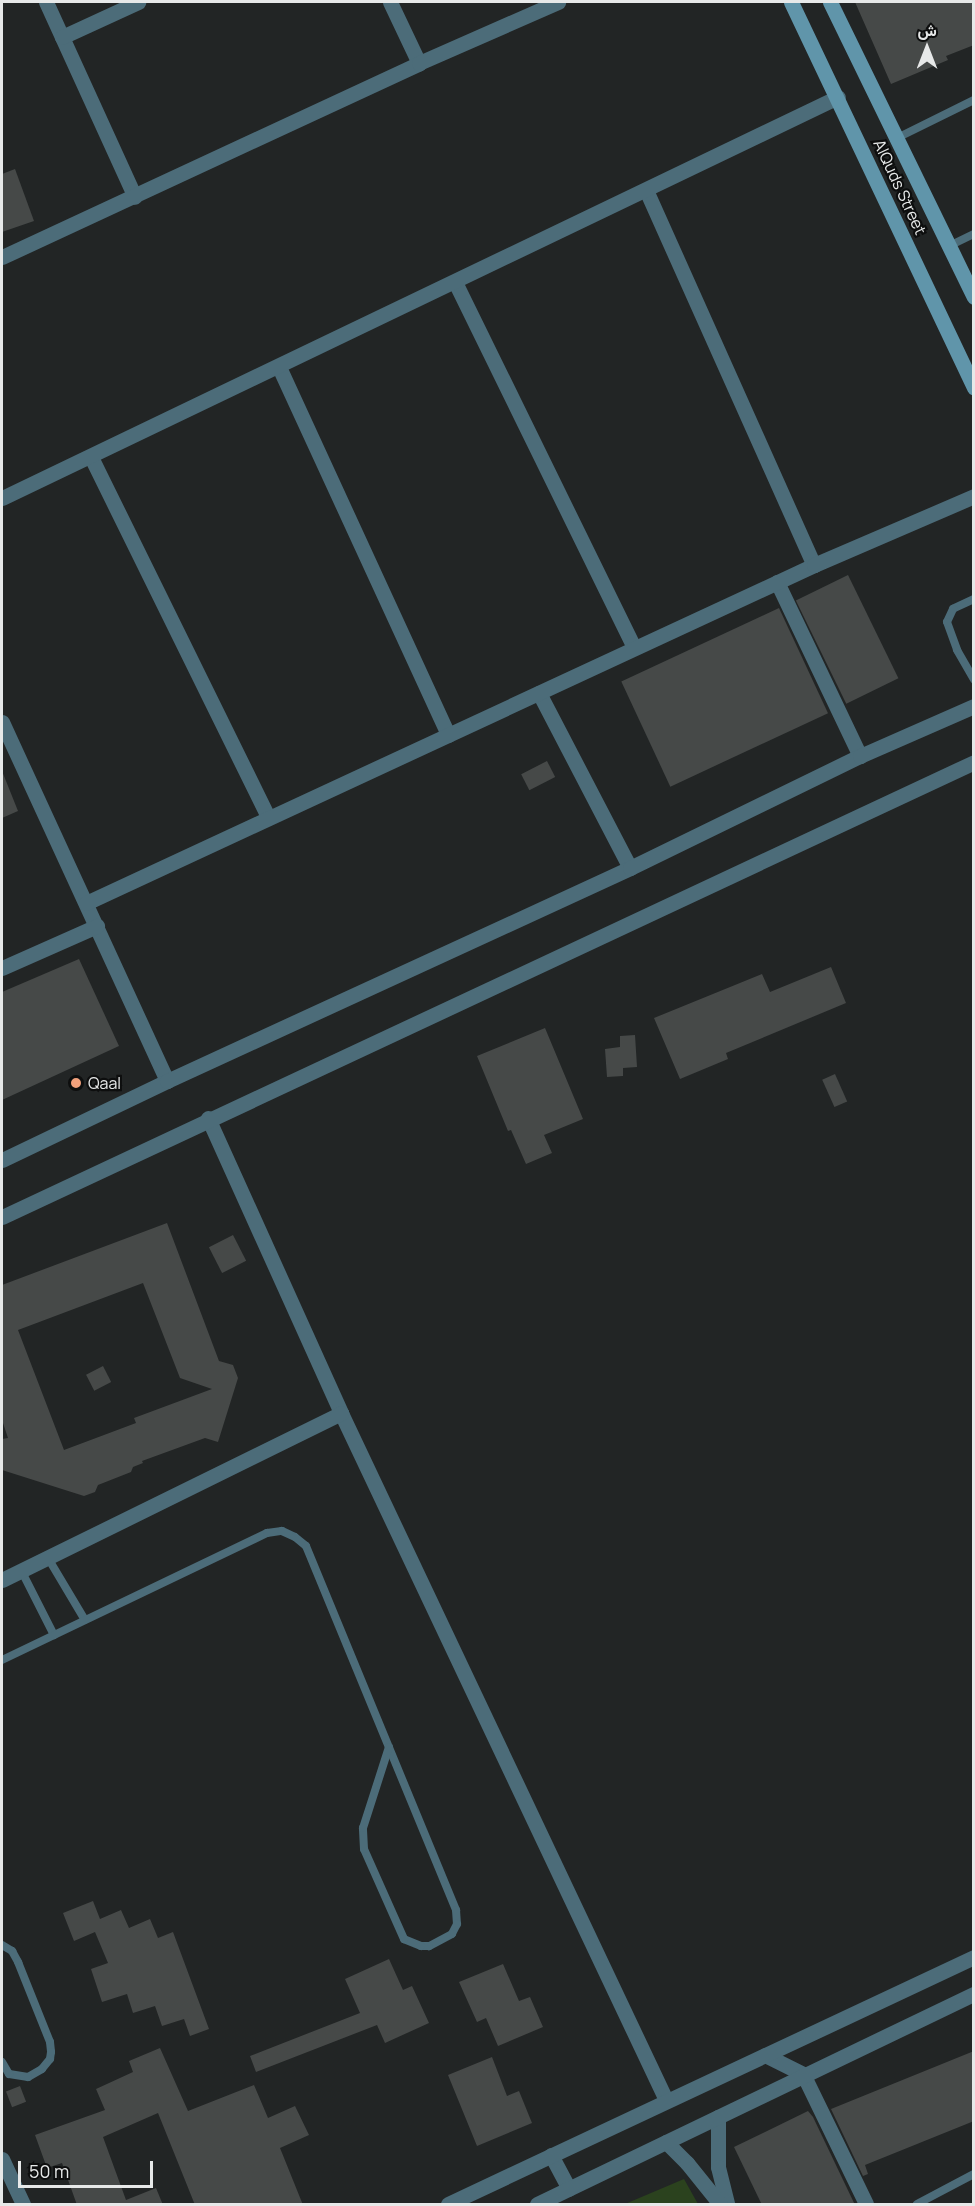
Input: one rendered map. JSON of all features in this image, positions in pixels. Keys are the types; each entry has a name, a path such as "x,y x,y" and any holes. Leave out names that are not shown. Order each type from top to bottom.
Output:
{"street":[{"path":"45,2 135,197"},
{"path":"62,37 138,2"},
{"path":"390,2 419,63"},
{"path":"2,257 419,63 558,2"},
{"name":"AlQuds Street","path":"791,2 974,388"},
{"name":"AlQuds Street","path":"830,2 950,246 970,280 974,297"},
{"path":"2,498 838,97"},
{"path":"645,190 814,565"},
{"path":"455,282 634,648"},
{"path":"279,367 448,735"},
{"path":"90,457 269,818"},
{"path":"86,903 814,565 974,496"},
{"path":"777,582 860,756"},
{"path":"538,693 630,868"},
{"path":"2,1160 167,1081 630,868 860,756 974,706"},
{"path":"2,722 167,1081"},
{"path":"2,1216 974,762"},
{"path":"2,968 97,926"},
{"path":"208,1118 341,1413 666,2100"},
{"path":"2,1580 341,1413"},
{"path":"448,2205 666,2100 974,1957"},
{"path":"537,2205 803,2074 974,1994"},
{"path":"765,2055 803,2074 866,2205"},
{"path":"718,2117 718,2167 727,2205"},
{"path":"666,2142 687,2163 720,2205"},
{"path":"551,2156 569,2189"},
{"path":"2,2159 23,2205"}],"lane":[{"path":"897,138 974,100"},
{"path":"950,246 974,234"},
{"path":"974,599 953,609 947,622 957,650 974,679"},
{"path":"2,1660 267,1533 282,1531 306,1546 389,1747 456,1910 457,1924 452,1934 429,1946 421,1946 404,1939 364,1849 363,1828 389,1747"},
{"path":"48,1558 85,1620"},
{"path":"21,1570 54,1635"},
{"path":"2,1945 12,1951 18,1962 50,2042 51,2052 50,2059 42,2069 28,2077 9,2074 2,2062"},
{"path":"917,2205 974,2174"}],"green space":[{"path":"684,2179 698,2204 625,2204"}],"building":[{"path":"855,2 974,2 974,45 946,56 948,60 891,84"},
{"path":"15,169 34,221 2,232 2,174"},
{"path":"848,575 898,678 846,704 796,600"},
{"path":"779,608 828,713 670,787 621,682"},
{"path":"547,761 555,777 529,790 521,774"},
{"path":"2,771 18,811 2,818"},
{"path":"79,959 119,1046 2,1100 2,992"},
{"path":"831,967 846,1003 726,1053 728,1059 680,1079 654,1018 762,974 770,992"},
{"path":"545,1028 583,1119 544,1135 552,1153 526,1164 511,1130 508,1131 477,1056"},
{"path":"635,1035 637,1067 623,1068 623,1076 607,1077 605,1049 620,1047 620,1036"},
{"path":"835,1074 847,1101 834,1107 822,1080"},
{"path":"167,1223 219,1361 233,1365 238,1378 218,1442 205,1438 142,1461 143,1463 133,1467 131,1472 98,1485 95,1492 84,1496 2,1470 2,1439 8,1438 2,1420 2,1285","holes":["143,1283 180,1378 212,1389 134,1418 136,1423 64,1450 18,1330"]},
{"path":"233,1235 246,1261 222,1273 209,1247"},
{"path":"103,1366 111,1382 94,1391 86,1375"},
{"path":"93,1901 100,1919 121,1910 129,1928 150,1919 158,1938 173,1932 209,2029 190,2036 184,2019 162,2026 155,2006 133,2013 127,1994 102,2002 91,1969 108,1963 95,1932 74,1941 63,1913"},
{"path":"389,1959 403,1990 412,1986 429,2023 385,2043 377,2025 256,2072 250,2056 360,2013 345,1979"},
{"path":"503,1964 519,2001 530,1997 543,2027 498,2046 486,2018 477,2022 459,1982"},
{"path":"160,2048 188,2111 254,2085 268,2118 295,2106 309,2135 280,2148 303,2205 195,2205 158,2113 103,2137 126,2200 156,2188 163,2205 77,2205 62,2163 47,2168 35,2135 105,2110 96,2089 133,2072 129,2061"},
{"path":"974,2051 974,2121 865,2165 868,2174 863,2176 831,2109"},
{"path":"492,2057 507,2096 519,2091 532,2123 477,2146 448,2075"},
{"path":"20,2086 26,2102 12,2107 6,2091"},
{"path":"808,2111 855,2205 762,2205 734,2147"}],"place":[{"name":"Qaal","path":"76,1083"}]}
